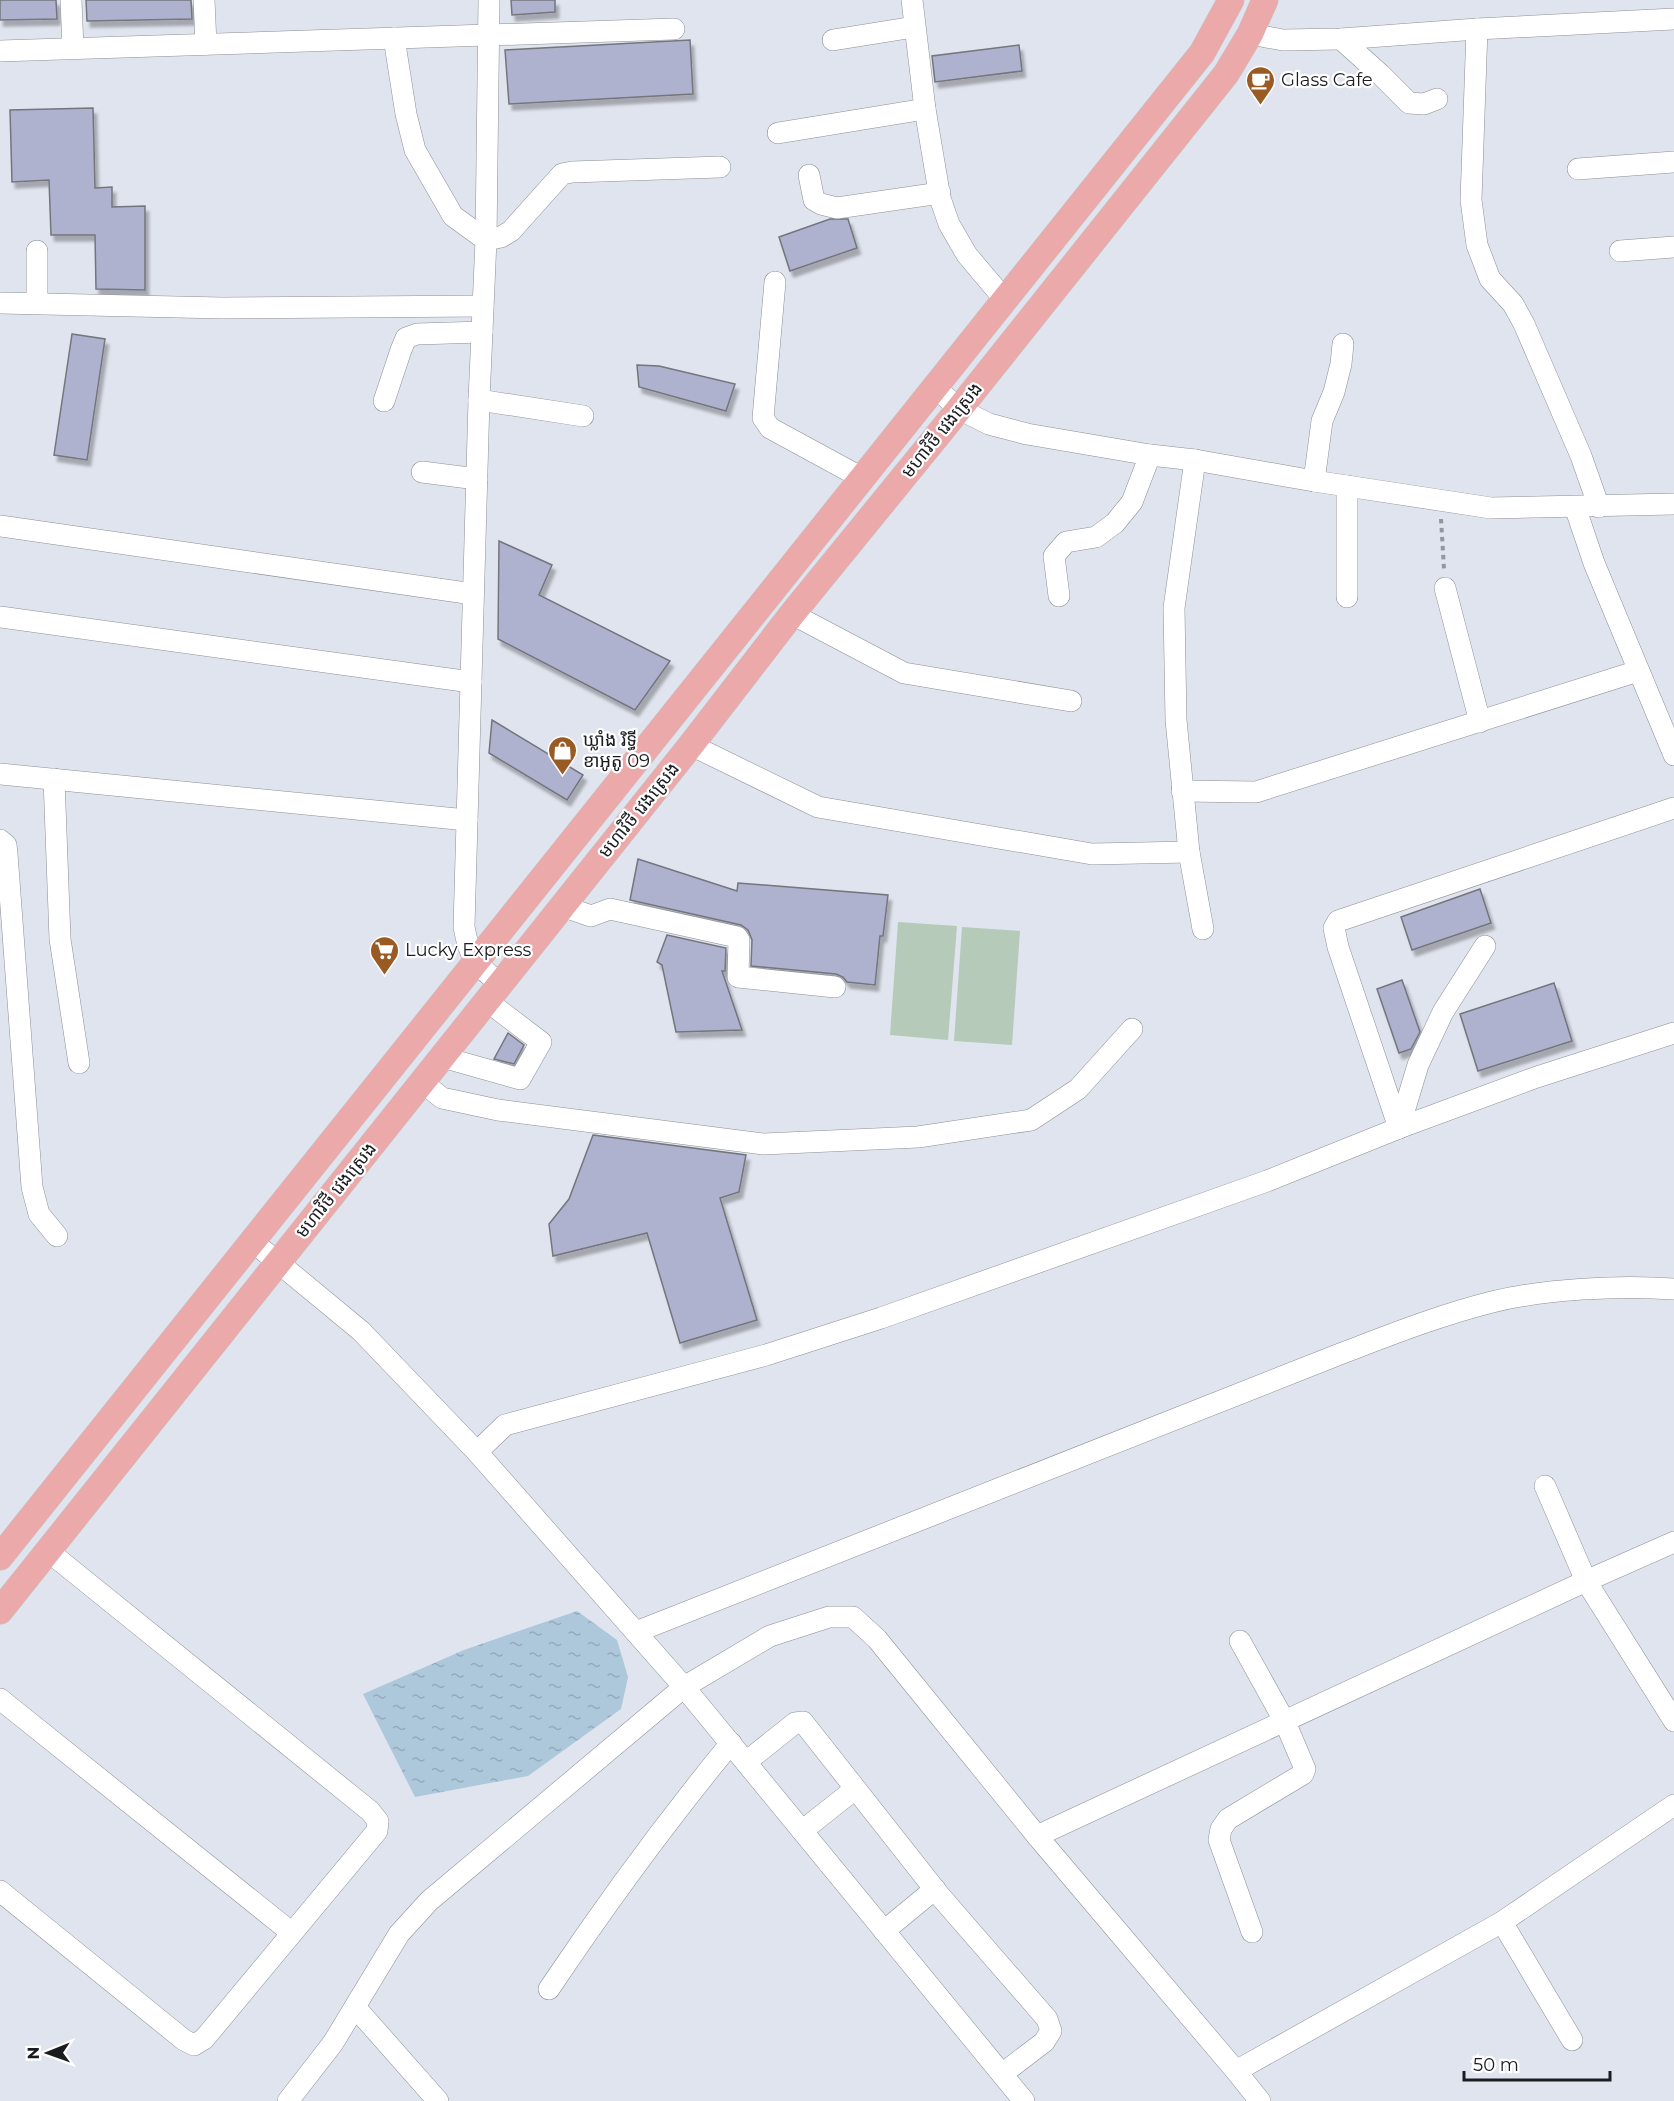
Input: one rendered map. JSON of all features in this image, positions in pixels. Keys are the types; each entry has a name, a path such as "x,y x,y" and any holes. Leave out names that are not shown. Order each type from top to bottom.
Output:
{"main road":[{"name":"មហាវិថី វេងស្រេង","path":"0,1557 1202,53 1231,0"},
{"name":"មហាវិថី វេងស្រេង","path":"0,1611 691,745 792,614 1226,74 1250,34 1264,0"}],"street":[{"path":"71,0 73,48"},
{"path":"204,0 206,44"},
{"path":"442,1057 520,1079 541,1042 494,992 475,963 467,944 464,927 479,400 486,240 489,0"},
{"path":"912,0 925,109 940,193 949,224 967,255 1005,300"},
{"path":"1250,34 1283,40 1341,39 1476,29 1674,19"},
{"path":"833,40 914,27"},
{"path":"0,51 675,29"},
{"path":"1476,29 1471,200 1477,245 1490,279 1513,304 1524,324 1581,456 1599,507"},
{"path":"394,38 402,95 415,150 453,216 486,240 501,237 511,231 562,174 720,167"},
{"path":"1341,39 1408,103 1424,104 1437,99"},
{"path":"778,133 925,109"},
{"path":"1578,169 1674,162"},
{"path":"809,175 814,200 837,208 940,193"},
{"path":"1620,251 1674,248"},
{"path":"37,251 37,303"},
{"path":"775,282 763,418 770,428 862,478"},
{"path":"0,303 222,308 483,306"},
{"path":"384,401 406,338 417,334 482,332"},
{"path":"1314,481 1322,420 1334,392 1341,364 1342,344"},
{"path":"935,387 959,409 989,424 1027,434 1314,481 1491,508 1674,504"},
{"path":"479,400 583,416"},
{"path":"1059,596 1054,556 1066,542 1096,537 1115,523 1132,502 1150,455"},
{"path":"1195,460 1174,608 1176,720 1182,791 1189,852 1203,929"},
{"path":"422,471 477,479"},
{"path":"1347,486 1347,597"},
{"path":"1575,507 1594,562 1674,755"},
{"path":"0,526 473,594"},
{"path":"1445,588 1480,722"},
{"path":"792,614 904,673 1071,701"},
{"path":"0,617 471,682"},
{"path":"1182,791 1256,792 1638,671"},
{"path":"691,745 818,807 1092,854 1189,852"},
{"path":"0,774 467,820"},
{"path":"54,779 60,939 79,1063"},
{"path":"1399,1128 1338,947 1334,928 1338,921 1674,808"},
{"path":"0,840 6,845 7,854 32,1187 39,1214 57,1236"},
{"path":"562,906 591,916 610,909 737,937 739,940 738,977 835,987"},
{"path":"1399,1128 1418,1065 1443,1012 1485,946"},
{"path":"422,1082 442,1098 498,1110 764,1144 918,1137 1031,1120 1078,1089 1132,1029"},
{"path":"477,1452 505,1425 766,1355 881,1318 1267,1181 1399,1128 1537,1077 1674,1033"},
{"path":"252,1241 361,1331 477,1452 684,1687 1024,2101"},
{"path":"636,1632 1340,1354 1430,1321 1492,1302 1546,1292 1650,1287 1674,1289"},
{"path":"1545,1486 1586,1581 1674,1721"},
{"path":"1037,1836 1674,1542"},
{"path":"0,1891 184,2040 194,2045 204,2039 377,1831 378,1821 370,1811 48,1551"},
{"path":"288,2101 333,2043 399,1934 429,1901 684,1687 770,1636 829,1617 853,1617 877,1640 1037,1836 1260,2101"},
{"path":"1240,1641 1285,1722 1304,1762 1305,1769 1303,1774 1228,1819 1221,1829 1219,1840 1252,1932"},
{"path":"0,1699 292,1933"},
{"path":"746,1762 795,1724 803,1722 935,1889 1047,2019 1051,2031 1044,2042 1002,2074"},
{"path":"549,1989 676,1809 731,1743"},
{"path":"802,1831 855,1788"},
{"path":"1236,2071 1502,1922 1674,1805"},
{"path":"884,1931 935,1889"},
{"path":"1502,1922 1572,2040"},
{"path":"355,2007 438,2101"}],"path":[{"path":"1441,500 1445,588"}],"green space":[{"path":"898,922 957,926 948,1040 890,1035"},
{"path":"962,927 1020,931 1012,1045 954,1041"}],"water":[{"path":"577,1611 617,1640 628,1677 621,1709 528,1776 415,1797 363,1694 464,1650"}],"building":[{"path":"0,0 56,0 57,19 0,20"},
{"path":"86,0 191,0 192,19 87,21"},
{"path":"511,0 555,0 555,12 512,15"},
{"path":"690,40 693,94 509,104 505,50"},
{"path":"1019,45 1022,71 935,82 932,56"},
{"path":"93,108 95,188 112,187 112,207 145,206 145,290 96,289 95,235 51,235 49,180 12,182 10,110"},
{"path":"830,219 848,219 857,248 790,271 779,237"},
{"path":"72,334 105,339 87,460 54,455"},
{"path":"637,365 659,366 735,384 726,411 639,387"},
{"path":"499,541 552,565 539,595 670,661 635,710 498,639"},
{"path":"492,720 583,775 567,800 489,753"},
{"path":"638,859 737,891 738,883 888,895 883,936 880,936 875,985 847,982 836,974 751,966 752,940 748,930 741,925 630,900"},
{"path":"1480,889 1491,923 1412,950 1401,917"},
{"path":"667,935 726,948 725,971 722,971 742,1030 676,1032 662,965 657,962"},
{"path":"1402,980 1420,1032 1411,1049 1399,1053 1377,989"},
{"path":"1554,983 1572,1041 1478,1071 1460,1014"},
{"path":"508,1033 524,1045 514,1064 494,1059"},
{"path":"593,1135 746,1155 739,1192 720,1198 757,1320 680,1343 647,1233 553,1256 549,1224 569,1199"}],"place":[{"name":"Glass Cafe","path":"1260,106"},
{"name":"ឃ្លាំង រិទ្ធី ខាអូតូ 09","path":"562,776"},
{"name":"Lucky Express","path":"384,976"}]}
